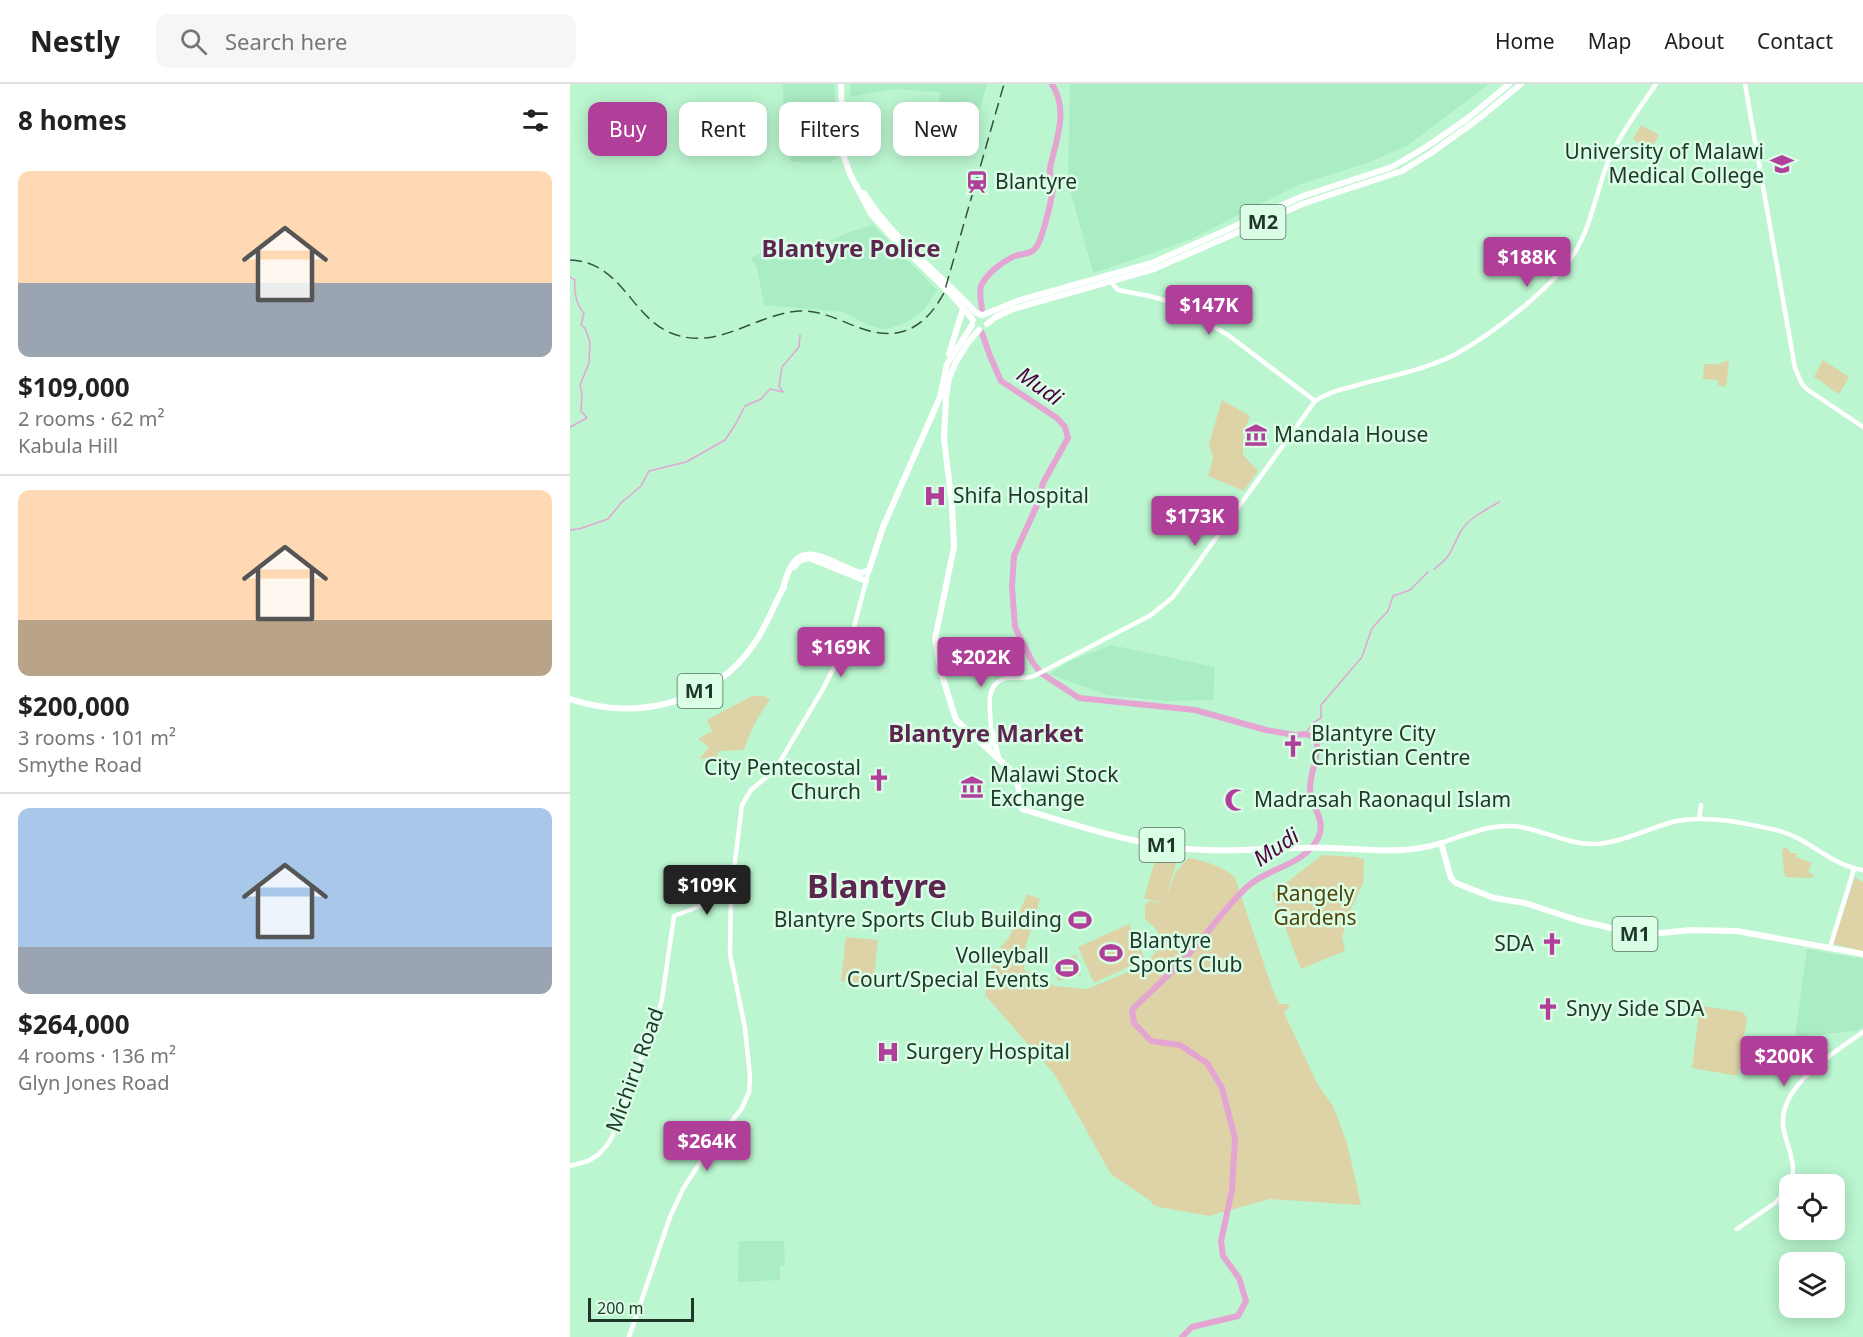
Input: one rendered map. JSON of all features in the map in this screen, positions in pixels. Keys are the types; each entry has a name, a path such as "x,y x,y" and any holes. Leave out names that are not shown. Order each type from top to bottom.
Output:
{"highway":[{"path":"843,84 844,134 849,161 853,175 873,213 963,309 974,329 980,330 987,324 987,319 975,312 873,213"},
{"name":"M2","path":"982,315 1017,301 1152,263 1303,196 1392,167 1426,147 1509,84"},
{"name":"M2","path":"987,324 996,316 1013,309 1154,269 1334,192 1402,171 1477,120 1521,84"},
{"path":"869,570 883,527 940,398 963,309"},
{"path":"947,364 972,322 982,315"},
{"name":"M1","path":"980,330 961,352 949,378 946,397 944,439 952,505 954,547 935,639 941,672 956,720 1014,773 1022,809 1125,839 1205,850 1333,848 1407,851 1441,843 1451,878 1456,883 1494,898 1525,903 1577,920 1631,934 1723,929 1863,954"},
{"name":"M1","path":"783,589 795,560 805,554 813,554 861,573 869,570"},
{"name":"M1","path":"570,699 599,707 633,709 666,705 696,693 727,674 741,660 762,632 796,564 805,559 818,561 866,581"},
{"path":"978,738 986,737 992,732 999,757"}],"street":[{"path":"989,748 992,732 990,696 995,685 1004,679 1023,679 1035,676 1140,622 1162,607 1173,597 1315,400 1336,391 1427,366 1453,355 1489,332 1558,276 1581,242 1593,213 1611,155 1656,84"},
{"path":"1745,84 1794,368 1798,378 1808,390 1863,427"},
{"path":"1112,282 1113,287 1118,290 1168,301 1211,324 1315,400"},
{"path":"629,1337 670,1217 683,1189 748,1098 750,1076 745,1028 730,954 731,894 742,805 751,790 775,770 823,689 854,627 869,570"},
{"path":"1699,819 1701,805"},
{"path":"1441,843 1488,828 1509,826 1521,827 1576,842 1600,844 1672,822 1699,819 1790,833 1854,869 1863,870"},
{"path":"1830,947 1854,869"},
{"name":"Michiru Road","path":"570,1166 588,1161 598,1155 608,1144 616,1129 639,1062 656,1026 674,916 731,894"},
{"path":"1793,1174 1783,1130 1787,1105 1799,1085 1814,1067 1863,1032"},
{"path":"1737,1228 1779,1198"}],"shaded area":[{"path":"783,84 835,84 834,102 783,102"},
{"path":"851,84 987,84 979,108 979,102 939,102 941,92 892,89 850,97"},
{"path":"1070,84 1489,84 1407,146 1367,163 1300,184 1189,240 1093,272 1068,182"},
{"path":"788,156 838,156 830,163 792,162"},
{"path":"873,225 937,290 924,310 905,323 885,330 868,325 843,312 764,305 757,268 751,258 766,250 822,244"},
{"name":"Blantyre Market","path":"1111,645 1215,667 1213,700 1166,701 1107,695 1049,674 1070,661"},
{"path":"1807,949 1863,959 1863,1027 1856,1031 1795,1037"},
{"path":"739,1241 784,1241 785,1265 780,1266 780,1280 738,1282"}],"green space":[{"path":"1641,125 1659,135 1651,150 1633,139"},
{"path":"1729,360 1726,387 1718,385 1718,380 1703,379 1704,364 1718,364"},
{"path":"1823,360 1849,377 1839,394 1814,377"},
{"path":"1222,400 1250,416 1243,434 1243,455 1258,471 1244,491 1208,476 1213,458 1209,444"},
{"path":"752,696 765,696 770,700 755,724 744,750 719,751 716,758 699,759 709,747 698,739 712,731 707,720"},
{"path":"1784,848 1791,853 1797,853 1796,857 1812,863 1808,872 1815,875 1811,878 1786,877 1782,851"},
{"name":"Blantyre Sports Club","path":"1157,854 1177,860 1165,901 1175,873 1188,858 1219,867 1235,878 1279,1004 1288,1004 1289,1007 1284,1013 1318,1085 1333,1106 1347,1143 1361,1205 1270,1199 1209,1216 1152,1204 1111,1174 1055,1075 985,995 996,952 1009,938 1027,894 1040,899 1024,952 1024,970 1054,986 1087,989 1133,970 1152,957 1163,941 1155,928 1145,919 1145,906 1149,901 1164,904 1144,898"},
{"name":"Rangely Gardens","path":"1322,855 1357,857 1364,860 1363,883 1342,937 1345,951 1301,969 1272,894"},
{"path":"1855,877 1863,882 1863,951 1833,944"},
{"name":"Blantyre Sports Club","path":"1129,924 1145,959 1094,983 1078,947"},
{"path":"846,937 878,940 873,984 841,981"},
{"name":"Volleyball Court/Special Events","path":"1076,955 1081,975 1058,981 1053,961"},
{"path":"1700,1006 1743,1012 1747,1018 1738,1076 1692,1068"}],"waterway":[{"name":"Mudi","path":"982,309 980,289 983,281 995,268 1010,258 1034,250 1042,233 1053,191 1050,168 1060,126 1060,105 1052,84"},
{"name":"Mudi","path":"1053,84 1061,106 1057,146"},
{"path":"570,277 575,280 576,298 584,313 581,325 585,328 590,342 589,363 580,385 581,411 587,418 570,427"},
{"name":"Mudi","path":"982,333 1001,381 1057,418 1065,427 1068,438 1043,483 1038,503 1014,556 1012,587 1015,627 1033,663 1041,673 1079,698 1195,710 1266,730 1295,735 1305,734 1314,737 1317,745 1310,790 1321,825 1318,838 1312,847 1304,855 1248,886 1189,954 1132,1010 1134,1023 1151,1041 1180,1045 1207,1063 1222,1088 1235,1139 1232,1190 1221,1241 1223,1256 1239,1278 1246,1301 1238,1316 1192,1327 1182,1337"},
{"path":"579,529 608,519 621,503 641,486 649,471 686,462 725,440 745,406 761,399 770,389 783,392 779,386 782,367 799,347 800,335"},
{"path":"1434,569 1448,555 1461,531 1469,522 1499,502"},
{"path":"570,530 578,529"},
{"path":"1305,734 1314,722 1321,718 1321,705 1362,657 1372,628 1388,611 1393,596 1410,590 1428,572"}],"railway":[{"path":"570,260 588,263 602,270 614,279 645,315 657,325 671,333 688,338 720,335 767,318 799,311 825,315 875,332 888,334 908,330 926,317 944,293 1004,84"}],"place":[{"name":"University of Malawi Medical College","path":"1782,164"},
{"name":"Blantyre","path":"977,182"},
{"name":"Mandala House","path":"1256,435"},
{"name":"Shifa Hospital","path":"935,496"},
{"name":"Blantyre City Christian Centre","path":"1293,746"},
{"name":"City Pentecostal Church","path":"879,780"},
{"name":"Malawi Stock Exchange","path":"972,787"},
{"name":"Madrasah Raonaqul Islam","path":"1236,800"},
{"name":"Blantyre Sports Club Building","path":"1080,920"},
{"name":"SDA","path":"1552,944"},
{"name":"Blantyre Sports Club","path":"1111,953"},
{"name":"Volleyball Court/Special Events","path":"1067,968"},
{"name":"Snyy Side SDA","path":"1548,1009"},
{"name":"Surgery Hospital","path":"888,1052"}],"district":[{"name":"Blantyre Police","path":"851,249"},
{"name":"Blantyre Market","path":"986,734"},
{"name":"Blantyre","path":"877,886"}]}
